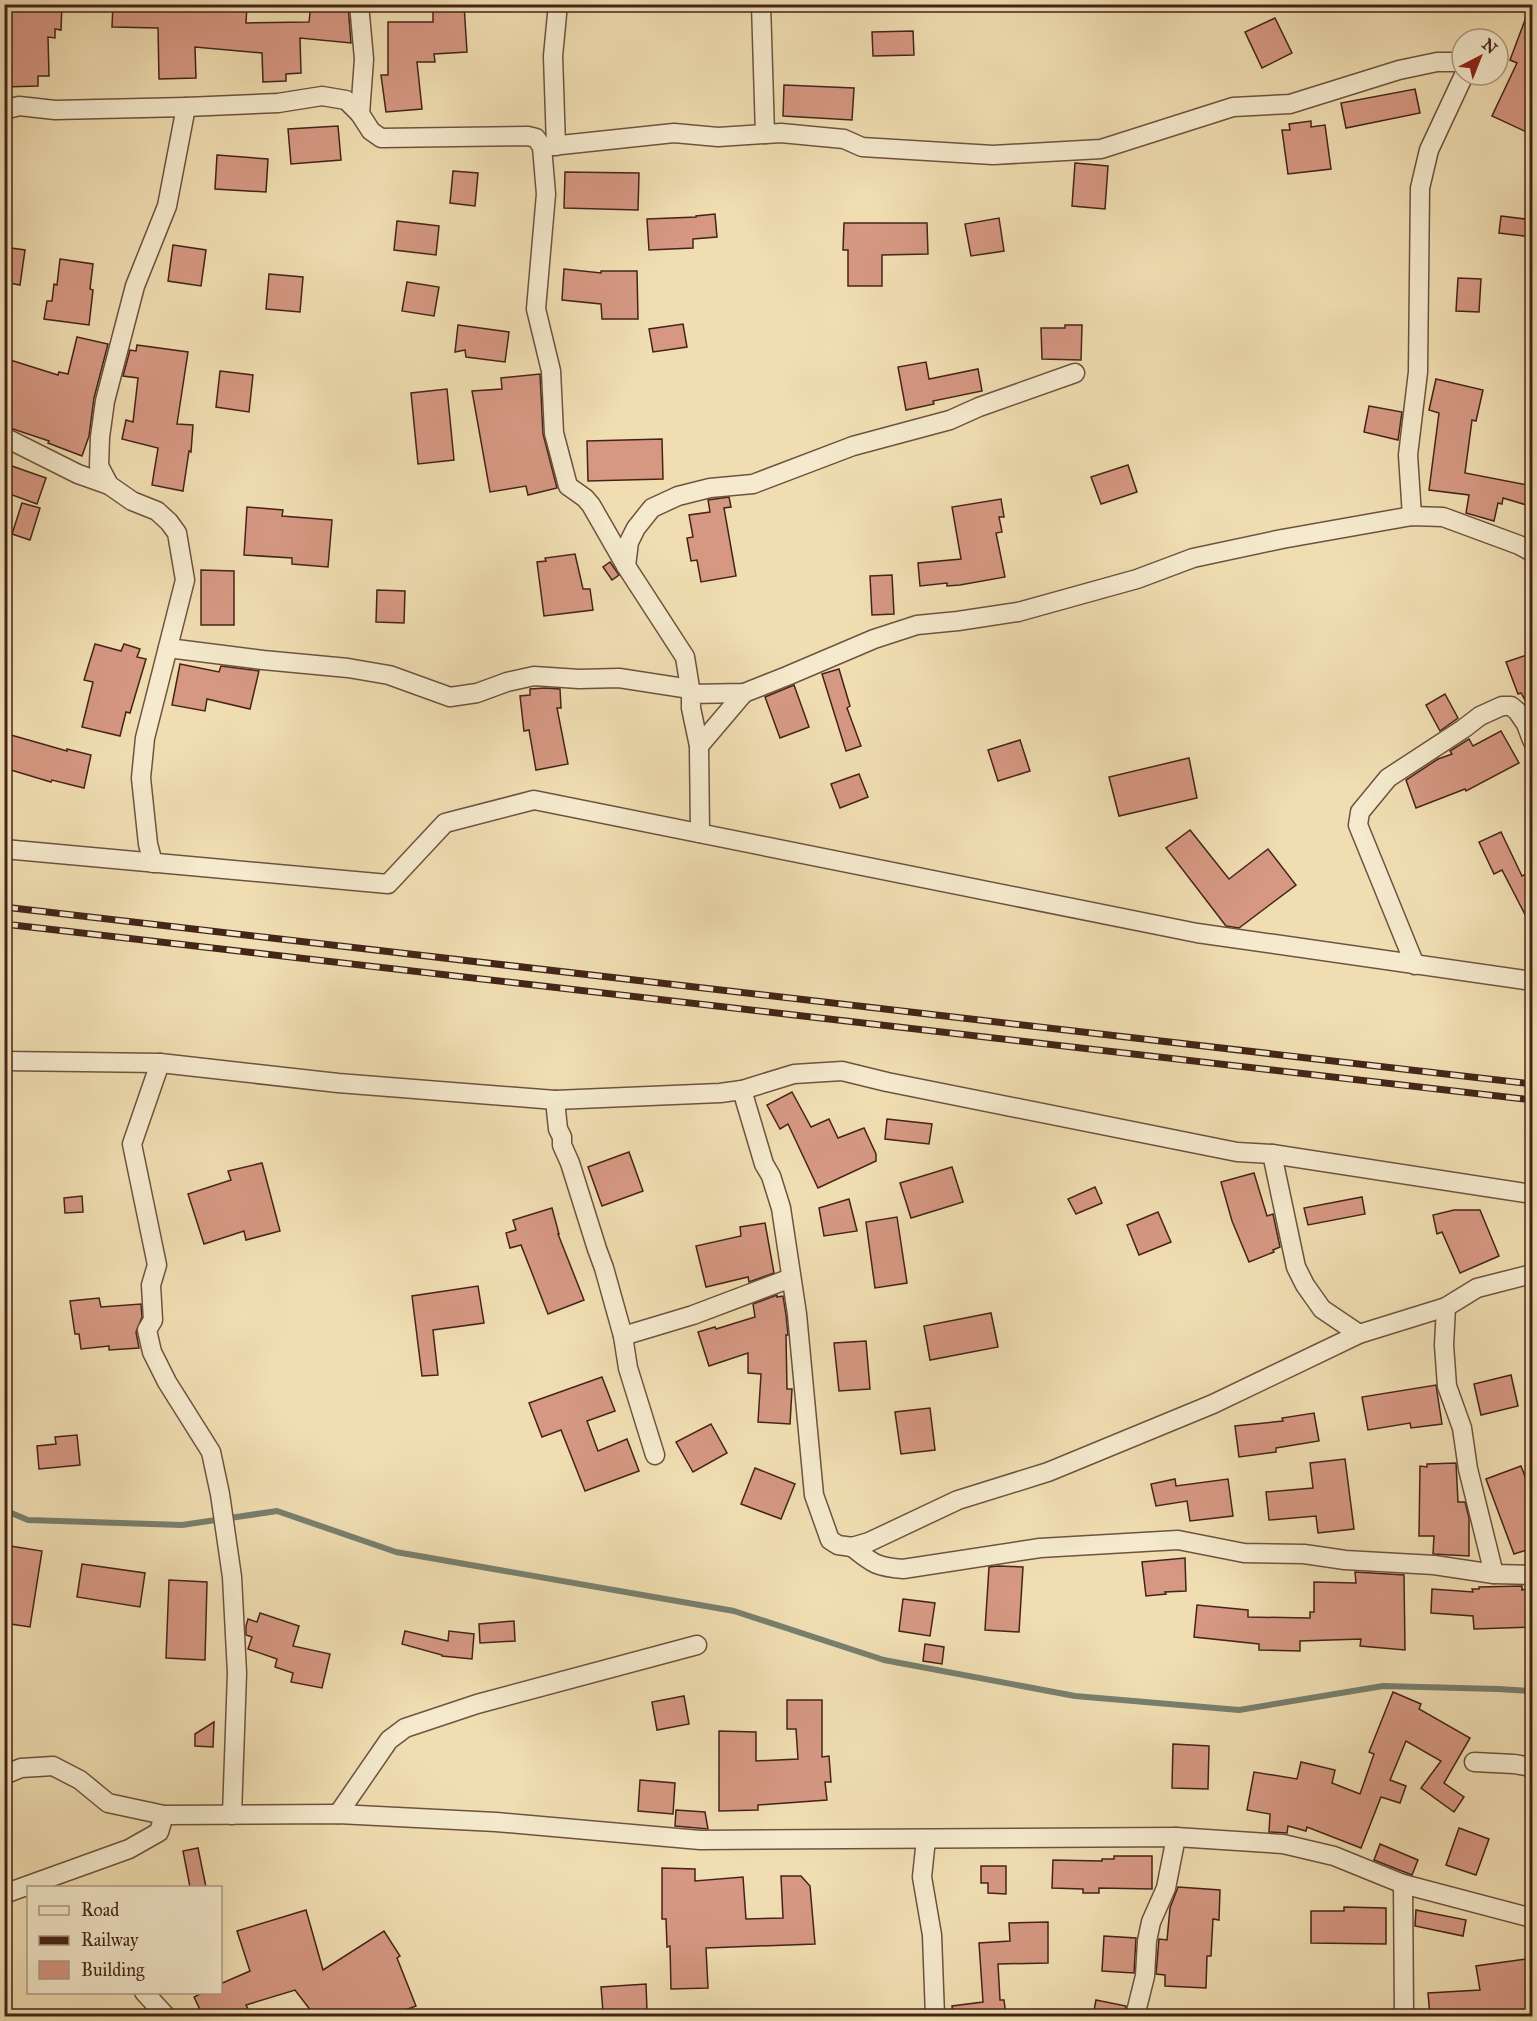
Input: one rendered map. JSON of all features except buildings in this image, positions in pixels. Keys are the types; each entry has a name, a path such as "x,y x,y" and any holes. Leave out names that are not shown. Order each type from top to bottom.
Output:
{"street":[{"path":"359,4 364,59 360,114"},
{"path":"558,4 536,309 550,371 554,433 568,486 591,505 626,566 685,657 691,708 699,746 700,833"},
{"path":"761,4 765,134"},
{"path":"4,110 19,106 55,110 278,103 322,96 346,100 371,130 381,138 528,136 537,138 549,146 674,133 718,137 765,134 844,139 862,147 993,155 1101,149 1233,107 1290,104 1399,70 1437,62 1450,62"},
{"path":"1412,516 1408,455 1418,372 1420,188 1429,150 1458,87"},
{"path":"109,485 99,466 105,401 135,286 167,206 186,107"},
{"path":"626,566 629,542 636,528 652,508 678,496 710,488 753,484 853,446 950,420 978,407 1075,373"},
{"path":"4,437 78,474 109,485 132,501 157,511 177,533 185,580 145,738 141,777 148,844 153,863"},
{"path":"168,648 348,668 389,675 450,697 477,693 507,682 534,676 579,679 619,678 690,692 744,693 874,639 917,625 1018,612 1137,579 1193,558 1282,538 1412,516 1443,517 1533,552"},
{"path":"699,746 744,693"},
{"path":"1415,965 1358,825 1360,812 1388,778 1480,716 1502,706 1511,706 1517,711 1533,740"},
{"path":"4,849 388,884 445,823 534,800 1197,933 1533,981"},
{"path":"4,1061 160,1063 338,1083 555,1100 720,1093 742,1090 794,1074 842,1071 1237,1152 1272,1154 1532,1195"},
{"path":"160,1063 132,1144 157,1265 150,1285 153,1320 147,1330 152,1352 167,1382 212,1452 220,1494 232,1577 237,1673 232,1815"},
{"path":"742,1090 764,1164 771,1176 781,1208 797,1314 814,1495 830,1540 838,1545 852,1547 869,1542 958,1500 1048,1472 1202,1409 1359,1334 1446,1307 1477,1288 1533,1274"},
{"path":"555,1100 558,1130 601,1258 623,1336 628,1368 655,1455"},
{"path":"1272,1154 1296,1267 1322,1310 1359,1334"},
{"path":"623,1336 693,1315 791,1278"},
{"path":"1446,1307 1444,1345 1448,1386 1462,1428 1468,1468 1494,1574"},
{"path":"852,1547 868,1560 882,1567 903,1569 1040,1548 1178,1540 1244,1554 1304,1554 1345,1560 1434,1565 1494,1574 1533,1575"},
{"path":"338,1814 389,1740 405,1728 477,1704 697,1645"},
{"path":"1474,1762 1533,1767"},
{"path":"4,1775 21,1768 53,1766 80,1780 108,1803 164,1815 338,1814 496,1822 700,1840 1176,1838 1283,1844 1334,1856 1403,1884 1533,1917"},
{"path":"46,1884 129,1849 159,1832 164,1815"},
{"path":"1135,2016 1145,1976 1147,1941 1151,1922 1166,1888 1176,1838"},
{"path":"926,1839 922,1877 932,1935 935,2016"},
{"path":"1403,1884 1404,2016"},
{"path":"4,1894 27,1889"},
{"path":"146,1994 166,2016"}],"waterway":[{"path":"4,1510 28,1520 182,1525 277,1511 396,1552 734,1611 884,1660 1075,1696 1239,1710 1383,1686 1532,1691"}],"railway":[{"path":"4,907 1532,1084"},
{"path":"4,924 1532,1100"}]}
